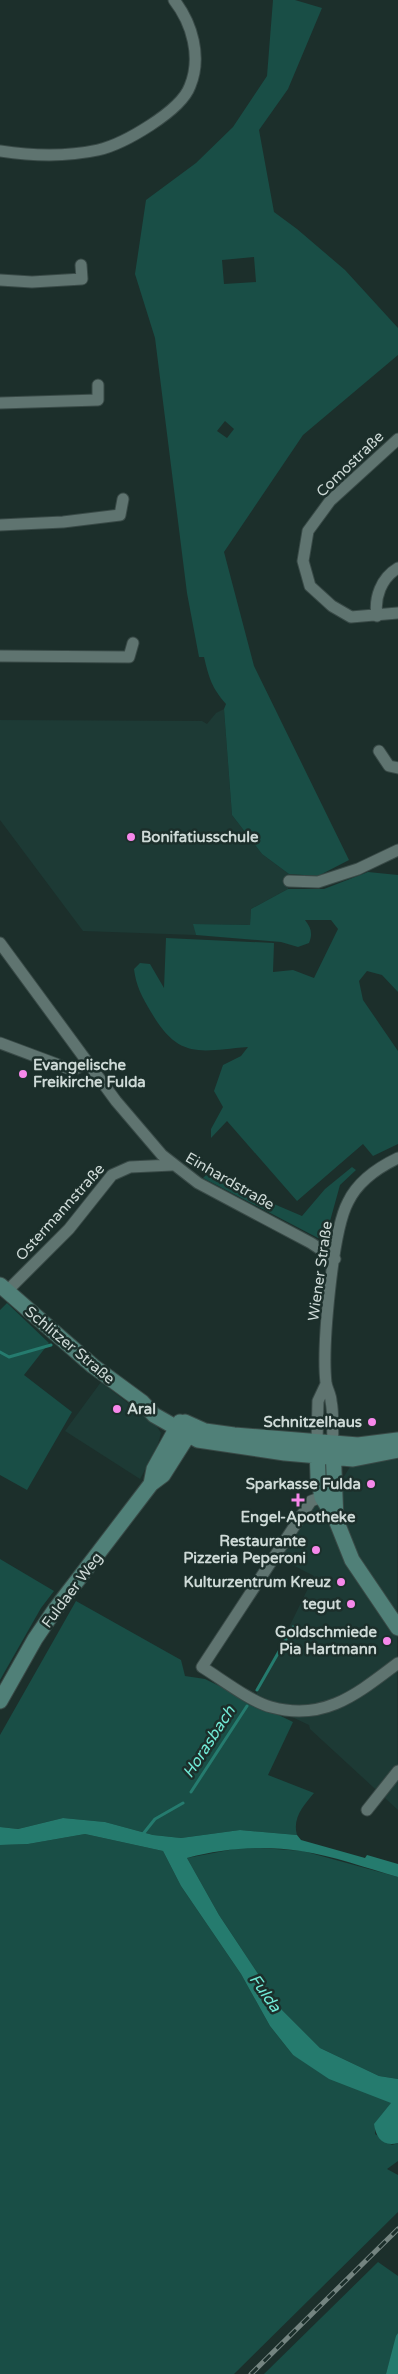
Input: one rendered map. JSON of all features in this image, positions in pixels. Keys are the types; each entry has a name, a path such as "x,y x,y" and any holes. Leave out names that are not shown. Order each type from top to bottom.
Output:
{"main road":[{"name":"Schlitzer Straße","path":"4,1288 93,1366 142,1402 163,1410 185,1428 209,1443 333,1450"},
{"name":"Fuldaer Weg","path":"0,1701 54,1610 151,1484 154,1469 185,1428"},
{"path":"333,1450 398,1440"},
{"path":"317,1449 318,1477 322,1498 336,1520 352,1560 398,1628"},
{"path":"333,1450 361,1458 398,1450"},
{"path":"333,1450 336,1520"}],"street":[{"path":"0,151 46,156 99,149 126,139 167,114 190,86 194,64 194,36 181,8 174,0"},
{"path":"0,280 32,282 82,279 81,265"},
{"path":"0,403 98,400 98,385"},
{"name":"Comostraße","path":"398,439 330,501 308,532 303,561 310,586 332,606 351,617 398,613"},
{"path":"0,525 63,522 120,515 123,500"},
{"path":"377,616 375,604 381,586 398,568"},
{"path":"0,656 129,657 133,643"},
{"path":"379,751 389,766 398,768"},
{"path":"289,881 318,882 358,869 398,850"},
{"name":"Einhardstraße","path":"0,943 130,1118 172,1165 209,1189 311,1243 335,1259"},
{"path":"0,1043 67,1068 77,1068 88,1063"},
{"name":"Wiener Straße","path":"333,1450 332,1400 326,1384 329,1307 341,1220 347,1202 360,1184 373,1172 395,1161"},
{"name":"Ostermannstraße","path":"4,1288 69,1229 112,1175 130,1167 172,1165"},
{"name":"Wiener Straße","path":"317,1449 318,1401 326,1384"},
{"path":"322,1498 311,1501 202,1667 270,1707 303,1712 330,1708 362,1690 398,1663"},
{"path":"367,1810 398,1771"}],"shaded area":[{"path":"273,0 295,0 322,8 288,89 259,130 274,212 345,270 398,328 398,355 303,435 224,552 254,666 349,860 318,876 289,874 262,854 232,815 224,709 226,704 217,693 204,657 199,657 187,593 155,338 135,274 146,200 196,163 233,127 267,76","holes":["254,257 256,282 224,284 222,260","225,421 234,429 227,438 217,431"]},
{"name":"Bonifatiusschule","path":"224,709 232,815 262,854 289,874 288,889 251,909 250,925 194,924 196,935 83,931 0,820 0,720 202,721 207,724 216,713"},
{"path":"368,872 398,875 398,992 382,975 367,971 359,981 363,1000 398,1051 398,1144 373,1156 363,1144 297,1201 227,1121 211,1138 211,1129 223,1107 214,1091 223,1065 241,1056 248,1047 203,1050 181,1045 161,1027 151,1012 136,981 134,969 140,963 150,964 164,988 166,938 274,943 273,972 293,970 314,978 338,929 331,920 305,920 311,931 311,936 309,943 298,947 281,942 196,935 193,924 250,925 251,909 288,889 324,889"},
{"path":"352,1167 356,1170 340,1185 327,1232 324,1237 318,1238 203,1178 206,1175 302,1216 325,1189"},
{"path":"7,1303 49,1343 24,1375 72,1412 27,1490 0,1475 0,1310"},
{"path":"101,1382 156,1425 161,1433 157,1448 140,1479 65,1431"},
{"path":"398,1454 398,1810 310,1729 309,1725 254,1699 314,1576 279,1558 313,1506 343,1502 342,1480 351,1465"},
{"path":"0,1559 54,1591 41,1608 0,1680"},
{"path":"76,1601 181,1660 185,1676 205,1679 293,1722 268,1775 314,1793 298,1817 296,1823 297,1835 240,1830 181,1838 153,1835 105,1822 63,1818 18,1829 0,1827 0,1735"},
{"path":"85,1834 163,1851 181,1886 241,1974 270,2026 293,2055 392,2103 375,2124 375,2134 392,2145 398,2143 398,2161 387,2169 398,2175 398,2212 234,2374 0,2374 0,1845 28,1844"},
{"path":"245,1847 303,1851 398,1877 398,2079 379,2076 320,2048 282,2010 219,1915 187,1858"},
{"path":"378,2262 398,2276 398,2333 386,2374 264,2374"}],"water":[{"name":"Fulda","path":"63,1818 105,1822 153,1835 181,1838 240,1830 297,1835 301,1840 365,1858 367,1855 398,1864 398,1877 350,1862 287,1849 244,1848 187,1858 219,1915 282,2010 320,2048 379,2076 398,2079 398,2143 388,2144 381,2140 376,2133 374,2124 391,2103 329,2079 293,2055 270,2026 241,1974 181,1886 163,1851 85,1834 28,1844 0,1845 0,1827 18,1829"},
{"path":"398,2333 398,2374 386,2374 396,2336"}],"waterway":[{"path":"0,1352 9,1357 51,1345"},
{"name":"Horasbach","path":"257,1690 293,1627"},
{"name":"Horasbach","path":"191,1792 247,1706"},
{"name":"Horasbach","path":"143,1834 155,1819 183,1803"}],"railway":[{"path":"251,2374 398,2229"}],"place":[{"name":"Bonifatiusschule","path":"131,837"},
{"name":"Evangelische Freikirche Fulda","path":"23,1074"},
{"name":"Aral","path":"117,1409"},
{"name":"Schnitzelhaus","path":"372,1422"},
{"name":"Sparkasse Fulda","path":"371,1484"},
{"name":"Engel-Apotheke","path":"298,1500"},
{"name":"Restaurante Pizzeria Peperoni","path":"316,1550"},
{"name":"Kulturzentrum Kreuz","path":"341,1582"},
{"name":"tegut","path":"351,1604"},
{"name":"Goldschmiede Pia Hartmann","path":"387,1641"}]}
